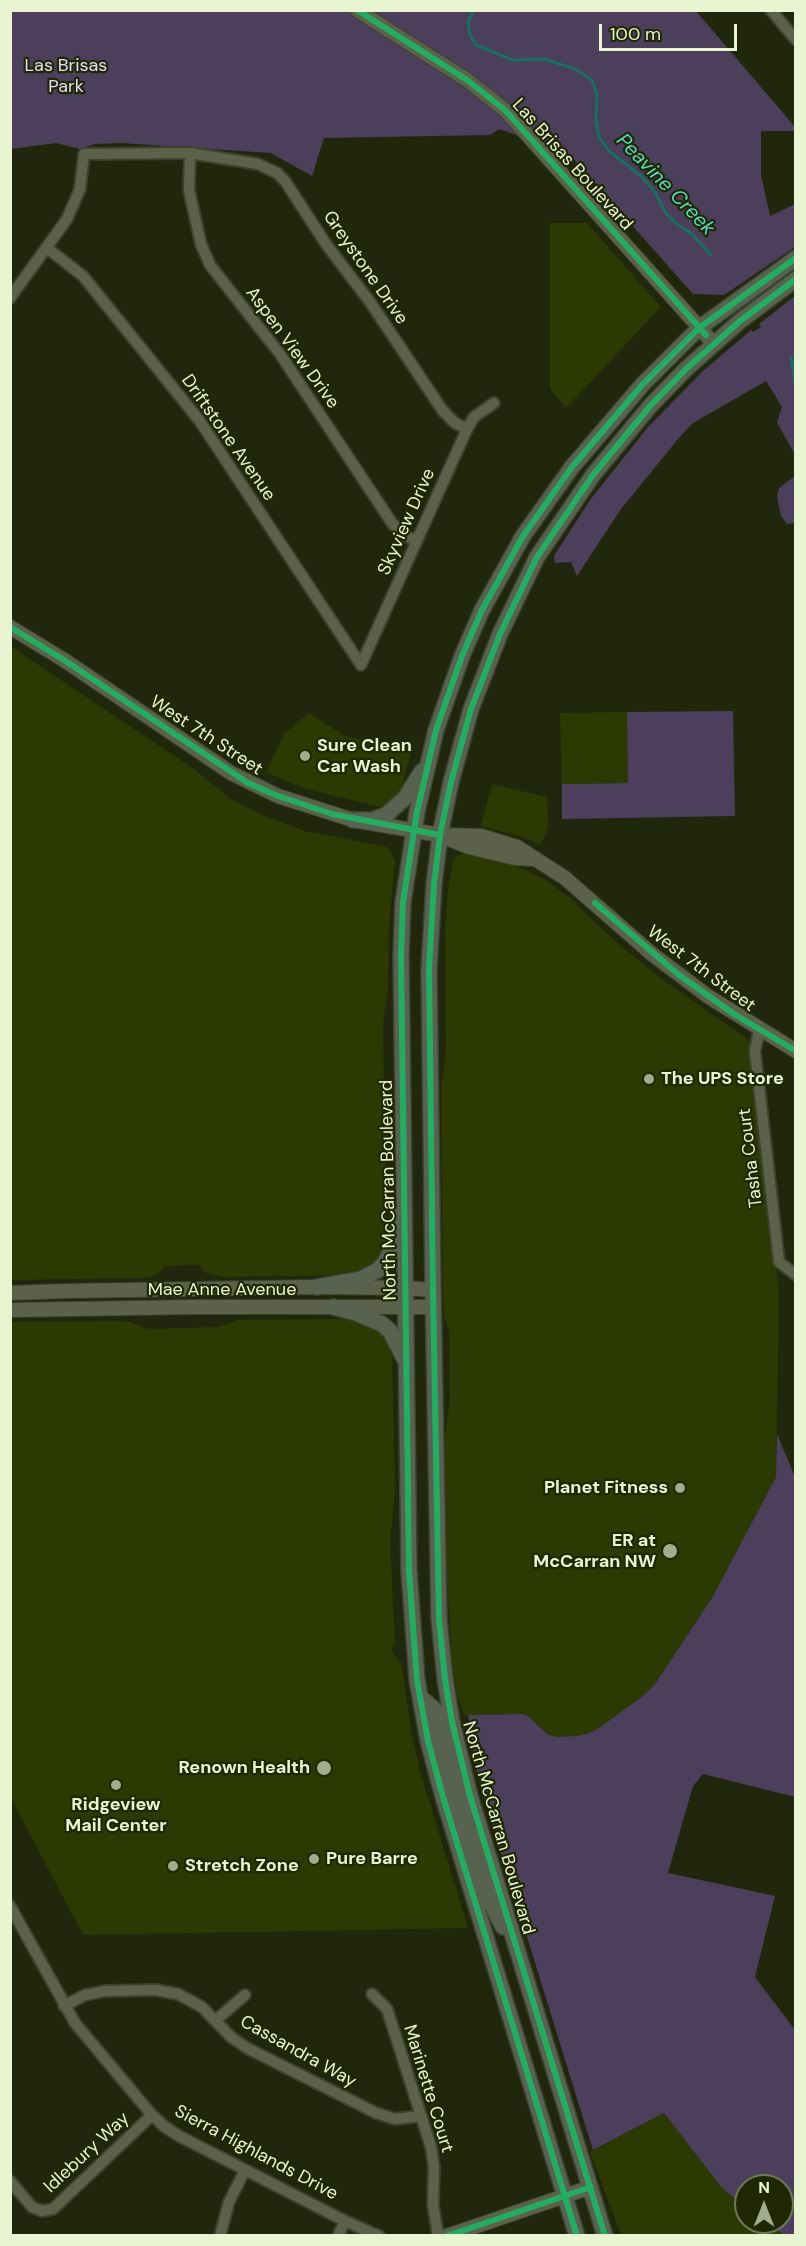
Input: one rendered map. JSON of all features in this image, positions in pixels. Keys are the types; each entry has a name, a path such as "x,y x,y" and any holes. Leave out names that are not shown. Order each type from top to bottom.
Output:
{"main road":[{"name":"Las Brisas Boulevard","path":"357,10 466,80 505,110 714,344"},
{"name":"North McCarran Boulevard","path":"577,2235 443,1797 428,1741 420,1697 410,1597 404,1196 403,902 413,831 439,721 462,656 491,594 523,536 548,498 601,431 643,384 699,328 795,258"},
{"name":"North McCarran Boulevard","path":"605,2235 470,1796 456,1741 445,1679 439,1599 433,1290 430,958 434,884 440,836 455,764 471,710 500,634 537,557 587,483 621,439 686,369 755,309 795,279"},
{"name":"West 7th Street","path":"10,627 64,660 248,783 285,799 353,820 440,836 481,836 517,847 566,878 679,975 759,1030 795,1051"},
{"path":"353,820 372,820 386,815 405,798 427,764"},
{"path":"317,1287 361,1279 371,1275 382,1266 390,1252 404,1196"},
{"name":"Mae Anne Avenue","path":"10,1293 317,1287 433,1290"},
{"path":"333,1307 370,1318 390,1331 406,1363 406,1386"},
{"name":"Mae Anne Avenue","path":"10,1310 434,1307"},
{"path":"420,1697 431,1704 437,1717 455,1794 484,1890 517,1950"},
{"path":"447,2235 591,2187"}],"street":[{"path":"771,10 795,40"},
{"name":"Greystone Drive","path":"47,248 75,204 83,172 84,154 190,153 258,164 277,173 285,181 326,244 370,302 442,411 455,423 467,429"},
{"name":"Aspen View Drive","path":"190,153 188,176 192,206 201,244 210,265 280,354 392,523 404,535 416,541"},
{"path":"10,298 47,248"},
{"name":"Driftstone Avenue","path":"47,248 82,276 199,420 361,665"},
{"name":"Skyview Drive","path":"361,665 467,429 474,417 494,403"},
{"name":"Tasha Court","path":"759,1030 755,1051 779,1262 795,1275"},
{"name":"Sierra Highlands Drive","path":"10,1905 64,2006 86,2038 152,2115 179,2136 345,2221 379,2235"},
{"name":"Cassandra Way","path":"64,2006 85,1995 96,1993 163,1991 191,2000 202,2007 231,2037 247,2048 376,2113 395,2119 420,2116"},
{"name":"Marinette Court","path":"372,1994 387,2009 433,2157 433,2204 438,2235"},
{"path":"216,2020 245,1995"},
{"name":"Idlebury Way","path":"10,2181 32,2208 42,2211 53,2209 152,2115"},
{"path":"220,2235 229,2202 245,2170"},
{"path":"338,2235 345,2221"}],"shaded area":[{"path":"550,223 587,223 661,307 566,408 550,389"},
{"path":"10,646 197,771 229,798 264,816 305,831 387,847 395,860 389,927 388,991 383,1024 384,1093 390,1128 385,1169 387,1245 384,1256 366,1271 346,1275 222,1277 206,1273 198,1265 165,1266 157,1275 146,1278 11,1280"},
{"path":"627,712 628,783 562,784 560,713"},
{"path":"309,713 345,736 411,752 400,794 385,807 380,807 306,789 266,772 284,734"},
{"path":"492,784 547,797 548,827 541,845 522,837 481,826"},
{"path":"468,853 512,864 546,880 570,898 616,942 662,979 749,1040 779,1292 776,1477 712,1598 655,1684 644,1695 599,1728 587,1734 575,1736 556,1737 547,1734 527,1715 522,1714 465,1716 458,1699 453,1669 447,1584 445,1436 450,1401 449,1330 444,1316 441,1091 446,1050 445,930 448,889 453,860 461,854"},
{"path":"355,1319 380,1330 390,1344 392,1352 395,1493 390,1540 395,1642 391,1650 402,1666 411,1731 420,1771 468,1928 83,1935 11,1798 10,1322 121,1321 149,1329 218,1327 237,1320"},
{"path":"664,2113 722,2188 734,2198 734,2234 784,2235 621,2235 590,2152"}],"green space":[{"name":"Las Brisas Park","path":"11,11 696,11 795,127 795,131 761,131 761,175 770,216 795,204 795,247 724,295 693,294 568,153 499,129 490,135 324,138 312,176 271,153 121,143 94,144 81,149 56,143 11,149"},
{"path":"795,296 795,455 777,422 782,407 766,381 693,423 621,509 577,576 571,562 555,563 554,556 590,500 648,427 703,371 751,330 753,332 761,327 759,324"},
{"path":"795,476 795,523 787,524 781,516 777,497 779,488"},
{"path":"733,711 735,816 562,819 562,784 628,783 627,712"},
{"path":"777,1434 795,1477 795,1797 703,1774 693,1786 668,1873 775,1896 755,1977 795,2030 795,2236 783,2234 794,2234 794,2174 734,2174 734,2198 722,2188 664,2113 593,2150 483,1795 476,1769 468,1715 522,1714 527,1715 547,1734 556,1737 575,1736 587,1734 599,1728 644,1695 655,1684 712,1598 776,1477"}],"waterway":[{"name":"Peavine Creek","path":"474,10 468,22 470,35 476,45 513,60 544,59 575,69 592,80 597,94 596,119 599,137 609,151 641,176 655,192 666,214 692,234 711,255"},
{"name":"Peavine Creek","path":"791,357 796,385"}],"cycle path":[{"path":"357,10 467,80 505,110 706,335"},
{"path":"577,2236 443,1797 428,1741 417,1680 409,1571 401,955 403,902 417,812 436,730 462,656 482,610 523,536 572,467 643,384 699,328 796,258"},
{"path":"605,2236 470,1796 452,1722 445,1679 439,1619 433,1290 429,969 434,884 440,835 451,782 471,709 500,634 537,557 593,475 651,405 686,369 740,321 796,279"},
{"path":"10,627 64,660 248,783 278,796 332,814 440,835"},
{"path":"595,903 679,975 734,1014 796,1051"},
{"path":"447,2236 591,2187"}],"place":[{"name":"Sure Clean Car Wash","path":"305,756"},
{"name":"The UPS Store","path":"649,1079"},
{"name":"Planet Fitness","path":"680,1488"},
{"name":"ER at McCarran NW","path":"670,1551"},
{"name":"Renown Health","path":"324,1768"},
{"name":"Ridgeview Mail Center","path":"116,1785"},
{"name":"Pure Barre","path":"314,1859"},
{"name":"Stretch Zone","path":"173,1866"}]}
